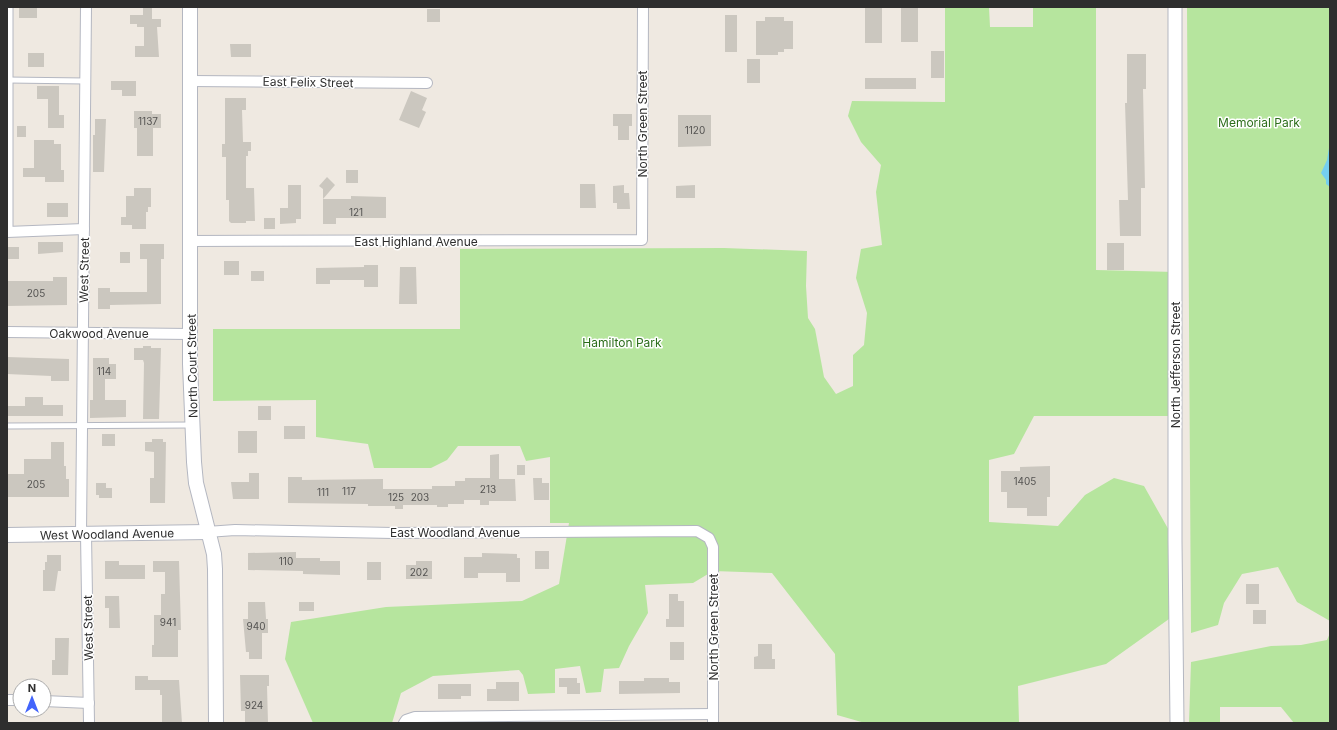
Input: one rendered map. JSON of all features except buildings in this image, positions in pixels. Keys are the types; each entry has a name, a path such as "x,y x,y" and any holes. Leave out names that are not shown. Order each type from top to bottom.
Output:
{"main road":[{"name":"North Court Street","path":"190,7 190,334 193,425 196,483 207,532 214,554 216,723"},
{"name":"West Woodland Avenue","path":"7,534 207,532"}],"street":[{"name":"West Street","path":"86,7 82,427 89,723"},
{"name":"North Green Street","path":"642,240 643,7"},
{"name":"North Jefferson Street","path":"1175,7 1174,541 1177,723"},
{"name":"East Felix Street","path":"190,80 427,83"},
{"path":"9,232 84,229"},
{"name":"East Highland Avenue","path":"190,241 642,240"},
{"name":"Oakwood Avenue","path":"7,332 190,334"},
{"name":"East Woodland Avenue","path":"207,532 235,530 393,533 690,530 703,534"},
{"name":"North Green Street","path":"703,534 709,538 713,547 713,719"},
{"path":"52,701 89,703"},
{"path":"407,721 415,717 713,719"}],"lane":[{"path":"9,232 10,7"},
{"path":"9,80 85,81"},
{"path":"7,426 82,427 193,425"}],"green space":[{"name":"Hamilton Park","path":"945,7 989,7 990,27 1033,27 1033,7 1096,7 1096,270 1175,272 1175,416 1034,416 1014,454 989,460 989,522 1058,526 1085,495 1114,478 1144,486 1175,541 1176,614 1106,664 1018,686 1019,723 865,723 837,715 835,654 772,573 713,571 693,583 645,585 648,613 629,646 619,668 604,669 601,692 586,693 580,666 555,669 555,693 528,694 523,675 519,670 433,676 401,693 392,723 313,723 285,659 291,622 386,607 522,601 559,584 569,523 550,523 550,457 526,461 520,446 458,446 447,460 431,468 374,468 368,444 316,437 316,400 213,401 213,329 460,329 460,249 724,248 807,251 806,286 808,318 815,329 824,377 836,394 853,386 853,355 864,345 867,313 856,278 861,249 882,245 876,192 881,165 861,142 848,116 852,101 945,102"},
{"name":"Memorial Park","path":"1187,7 1330,7 1330,621 1297,602 1278,567 1242,574 1224,603 1218,625 1191,633"},
{"path":"1330,633 1330,723 1294,723 1281,707 1220,707 1220,723 1189,723 1191,662 1271,646 1301,645 1327,640"}],"water":[{"path":"1330,142 1330,187 1326,184 1326,180 1321,173 1327,160"}]}
